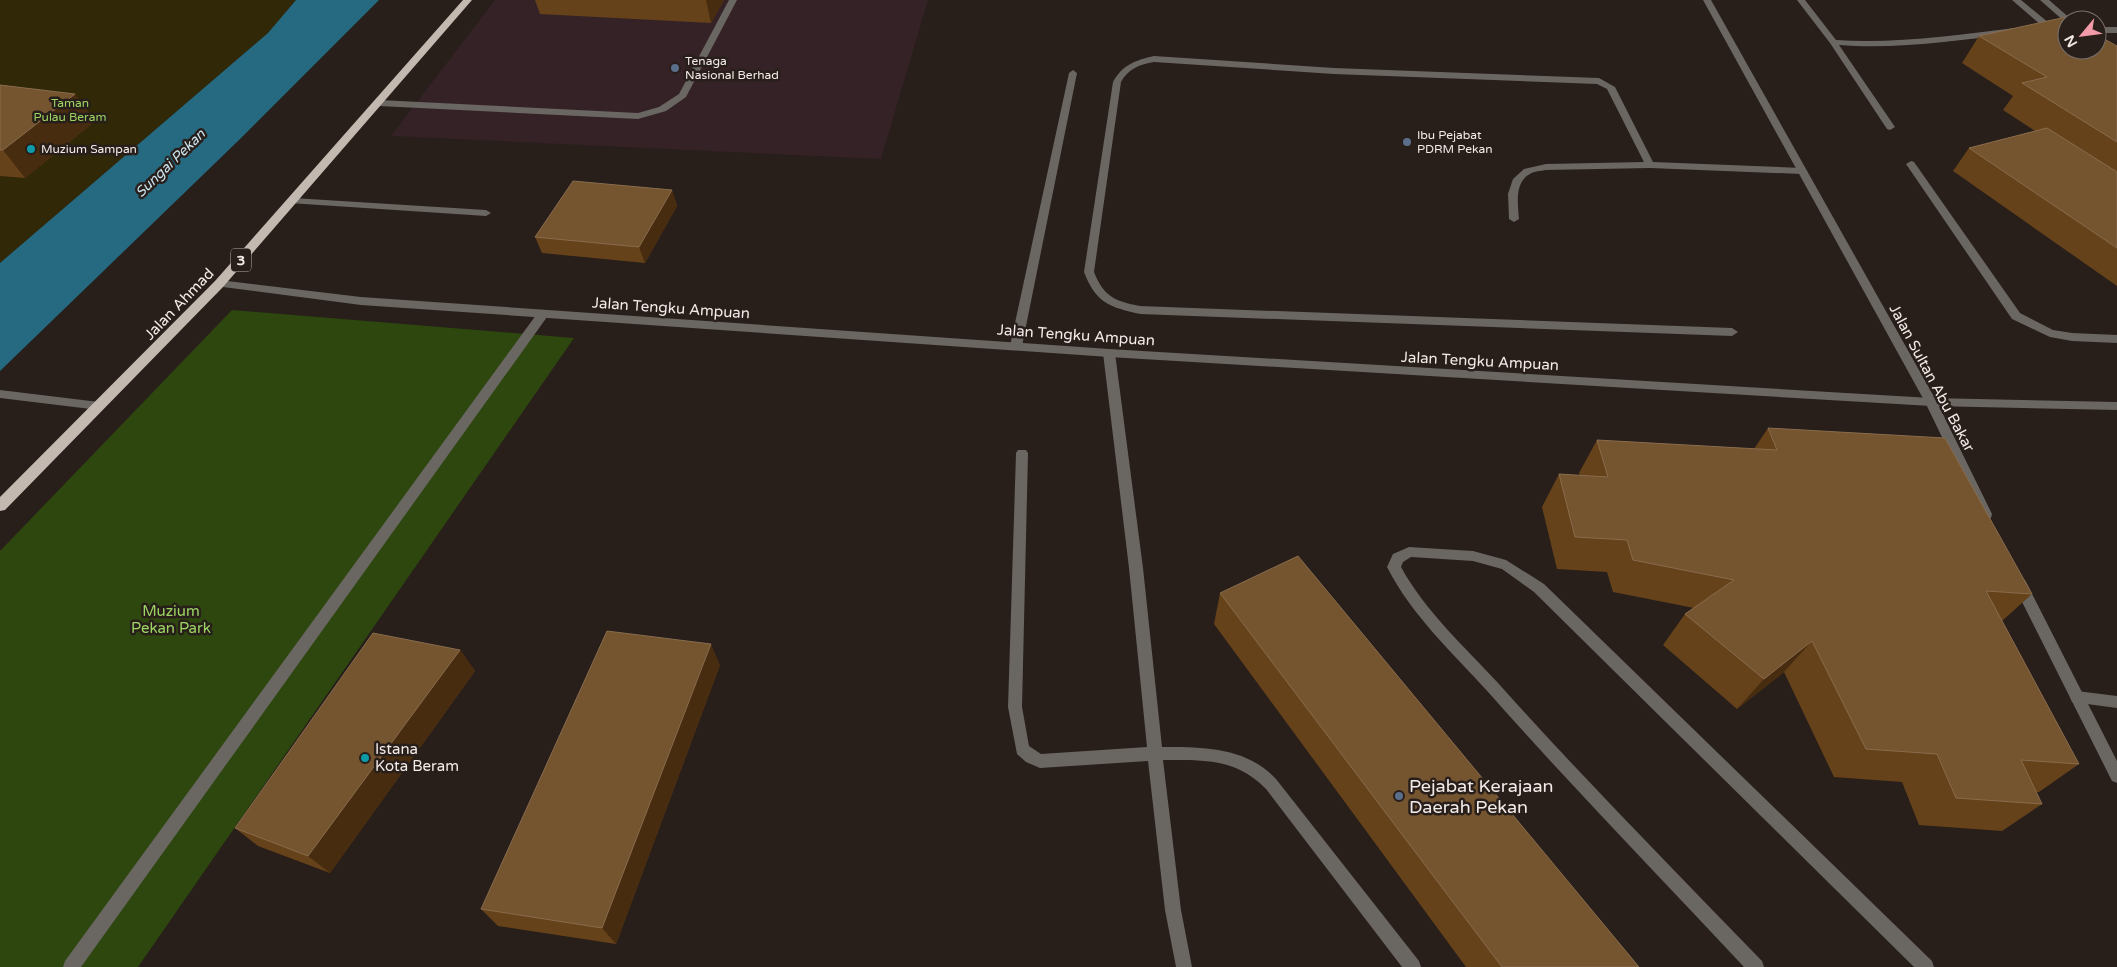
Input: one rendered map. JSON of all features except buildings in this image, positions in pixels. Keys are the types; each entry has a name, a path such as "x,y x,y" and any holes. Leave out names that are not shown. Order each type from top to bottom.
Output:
{"highway":[{"name":"Jalan Ahmad","path":"0,506 219,284 468,0"}],"street":[{"path":"379,103 638,116 661,111 672,106 683,95 733,0"},
{"name":"Jalan Sultan Abu Bakar","path":"1707,0 1931,402 1992,525"},
{"path":"1801,0 1833,42 1890,127"},
{"path":"1833,42 1858,44 1930,40 2029,30 2055,30 2016,0"},
{"path":"2044,0 2057,11"},
{"path":"1650,165 1611,87 1599,81 1334,70 1154,59 1142,61 1124,70 1116,82 1089,272 1094,287 1105,300 1118,306 1140,310 1732,332"},
{"path":"1016,346 1073,73"},
{"path":"1911,164 2016,316 2050,333 2072,337 2117,338"},
{"path":"1514,219 1513,194 1518,179 1527,172 1546,167 1650,165 1802,171"},
{"path":"293,201 486,213"},
{"name":"Jalan Tengku Ampuan","path":"219,284 361,301 1109,353 1931,402 2117,406"},
{"path":"71,967 542,314"},
{"path":"1109,353 1136,568 1155,753 1174,910 1184,967"},
{"path":"0,394 99,406"},
{"path":"1022,453 1015,707 1022,749 1031,757 1040,760 1155,753 1220,757 1236,760 1260,772 1413,967"},
{"path":"1756,967 1512,710 1401,584 1394,567 1398,558 1409,552 1473,556 1506,565 1538,588 1926,967"},
{"path":"2013,569 2117,776"},
{"path":"2077,697 2117,702"}],"shaded area":[{"name":"Tenaga Nasional Berhad","path":"495,0 928,0 881,159 391,136"}],"green space":[{"name":"Muzium Pekan Park","path":"232,310 574,338 138,967 0,967 0,551"}],"sand":[{"name":"Taman Pulau Beram","path":"0,0 296,0 268,33 0,263"}],"water":[{"name":"Sungai Pekan","path":"296,0 379,0 238,141 0,371 0,263 268,33"}],"place":[{"name":"Tenaga Nasional Berhad","path":"675,68"},
{"name":"Ibu Pejabat PDRM Pekan","path":"1407,142"},
{"name":"Muzium Sampan","path":"31,149"},
{"name":"Istana Kota Beram","path":"365,758"},
{"name":"Pejabat Kerajaan Daerah Pekan","path":"1399,796"}]}
